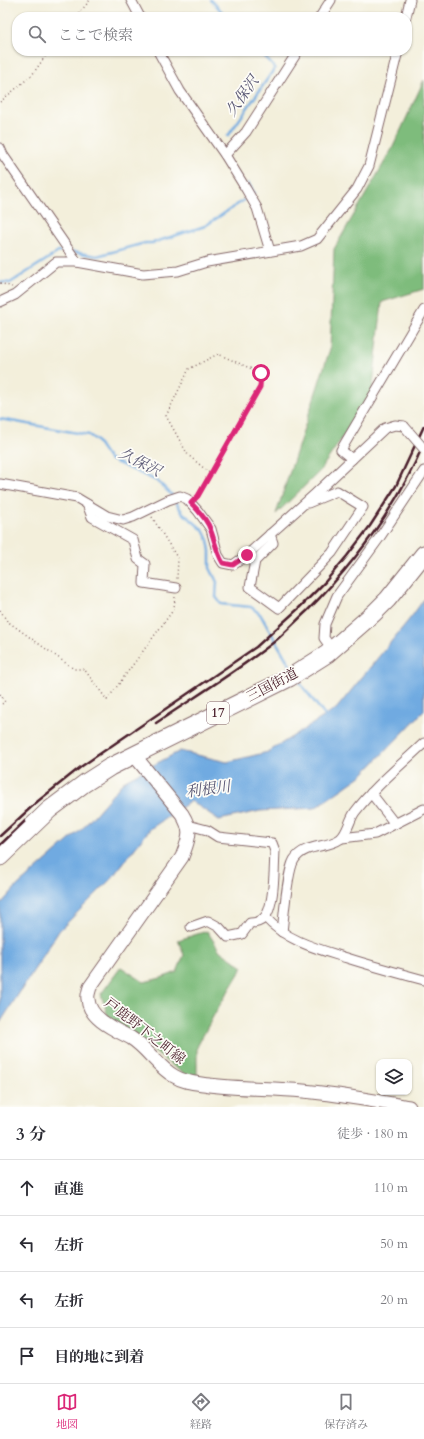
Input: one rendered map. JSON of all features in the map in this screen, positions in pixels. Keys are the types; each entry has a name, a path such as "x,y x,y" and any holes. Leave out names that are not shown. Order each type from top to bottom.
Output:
{"highway":[{"name":"三国街道","path":"0,857 49,810 85,783 110,767 137,759 289,678 332,649 388,599 424,554"}],"main road":[{"path":"137,759 185,819"},
{"name":"戸鹿野下之町線","path":"185,819 189,838 182,857 90,987 88,998 90,1007 97,1016 133,1040 174,1076 188,1082 234,1088 303,1091 330,1094 409,1107"}],"street":[{"path":"131,0 137,12"},
{"path":"323,12 331,0"},
{"path":"407,12 410,0"},
{"path":"161,56 180,91 225,155 257,208 270,251"},
{"path":"225,155 246,132 295,56"},
{"path":"0,302 15,295 56,262 77,262 143,274 178,271 207,262 301,246 317,239 357,189 369,166 397,56"},
{"path":"0,148 3,155 77,262"},
{"path":"352,459 341,450 424,310"},
{"path":"0,484 77,498 107,516 123,520 134,517 168,500 180,496 187,499 198,510 211,529 218,555 223,563 233,565 247,555 384,428 395,425 404,426 424,449"},
{"path":"332,649 324,638 325,624 337,596 380,537 424,472"},
{"path":"270,534 273,543 255,561 250,587 279,608 332,553 363,507 337,490 301,506"},
{"path":"87,504 92,517 133,540 138,559 145,564 144,583 176,588"},
{"path":"342,838 353,814 371,793 424,743"},
{"path":"371,793 395,824"},
{"path":"282,932 290,872 299,854 304,850 342,838 375,834 424,809"},
{"path":"185,819 218,837 272,844 275,851 271,904 265,918 257,923 250,923 242,934 228,936 219,927 208,920 191,927"},
{"path":"265,918 290,938 324,951 424,980"}],"path":[{"path":"80,12 90,0"},
{"path":"0,102 32,75 45,56"},
{"path":"191,503 198,496 260,387 261,373 218,354 189,369 166,416 188,454 210,474"},
{"path":"0,610 7,620 74,669 84,669 107,700 174,608 178,559 148,510"},
{"path":"0,694 5,702 0,705"}],"green space":[{"path":"424,80 424,289 382,302 372,394 319,472 276,514 330,349 334,249 392,149"},
{"path":"207,931 220,951 243,967 215,1013 197,1047 197,1084 108,1017 101,994 121,967 144,982 177,972 184,955 178,940"}],"water":[{"name":"利根川","path":"424,599 424,711 362,775 315,808 260,811 219,820 191,801 150,829 110,880 59,931 0,1023 0,905 17,886 83,828 125,780 180,751 227,762 268,752 336,709 412,616"}],"waterway":[{"name":"久保沢","path":"211,0 222,12"},
{"name":"久保沢","path":"228,136 275,68 264,56"},
{"name":"久保沢","path":"248,183 254,193"},
{"name":"久保沢","path":"73,252 97,256 145,243 152,243 205,226 244,200"},
{"name":"久保沢","path":"0,282 10,283 60,251"},
{"name":"久保沢","path":"0,419 89,435 96,440 109,459 157,481 171,494 182,512 203,530 208,540 210,551 210,568 217,582 216,597 221,604 251,607 260,614 291,667"},
{"name":"久保沢","path":"300,683 326,717"}],"railway":[{"path":"0,836 38,801 82,766 256,647 298,609 325,582 370,526 396,486 424,426"},
{"path":"156,723 231,674 260,653 282,635 307,611 342,573 374,533 401,489 424,443"},
{"path":"0,845 25,821"}],"route":[{"path":"247,555 233,565 223,563 218,555 211,529 198,510 191,503 198,496 260,387 261,373"}]}
